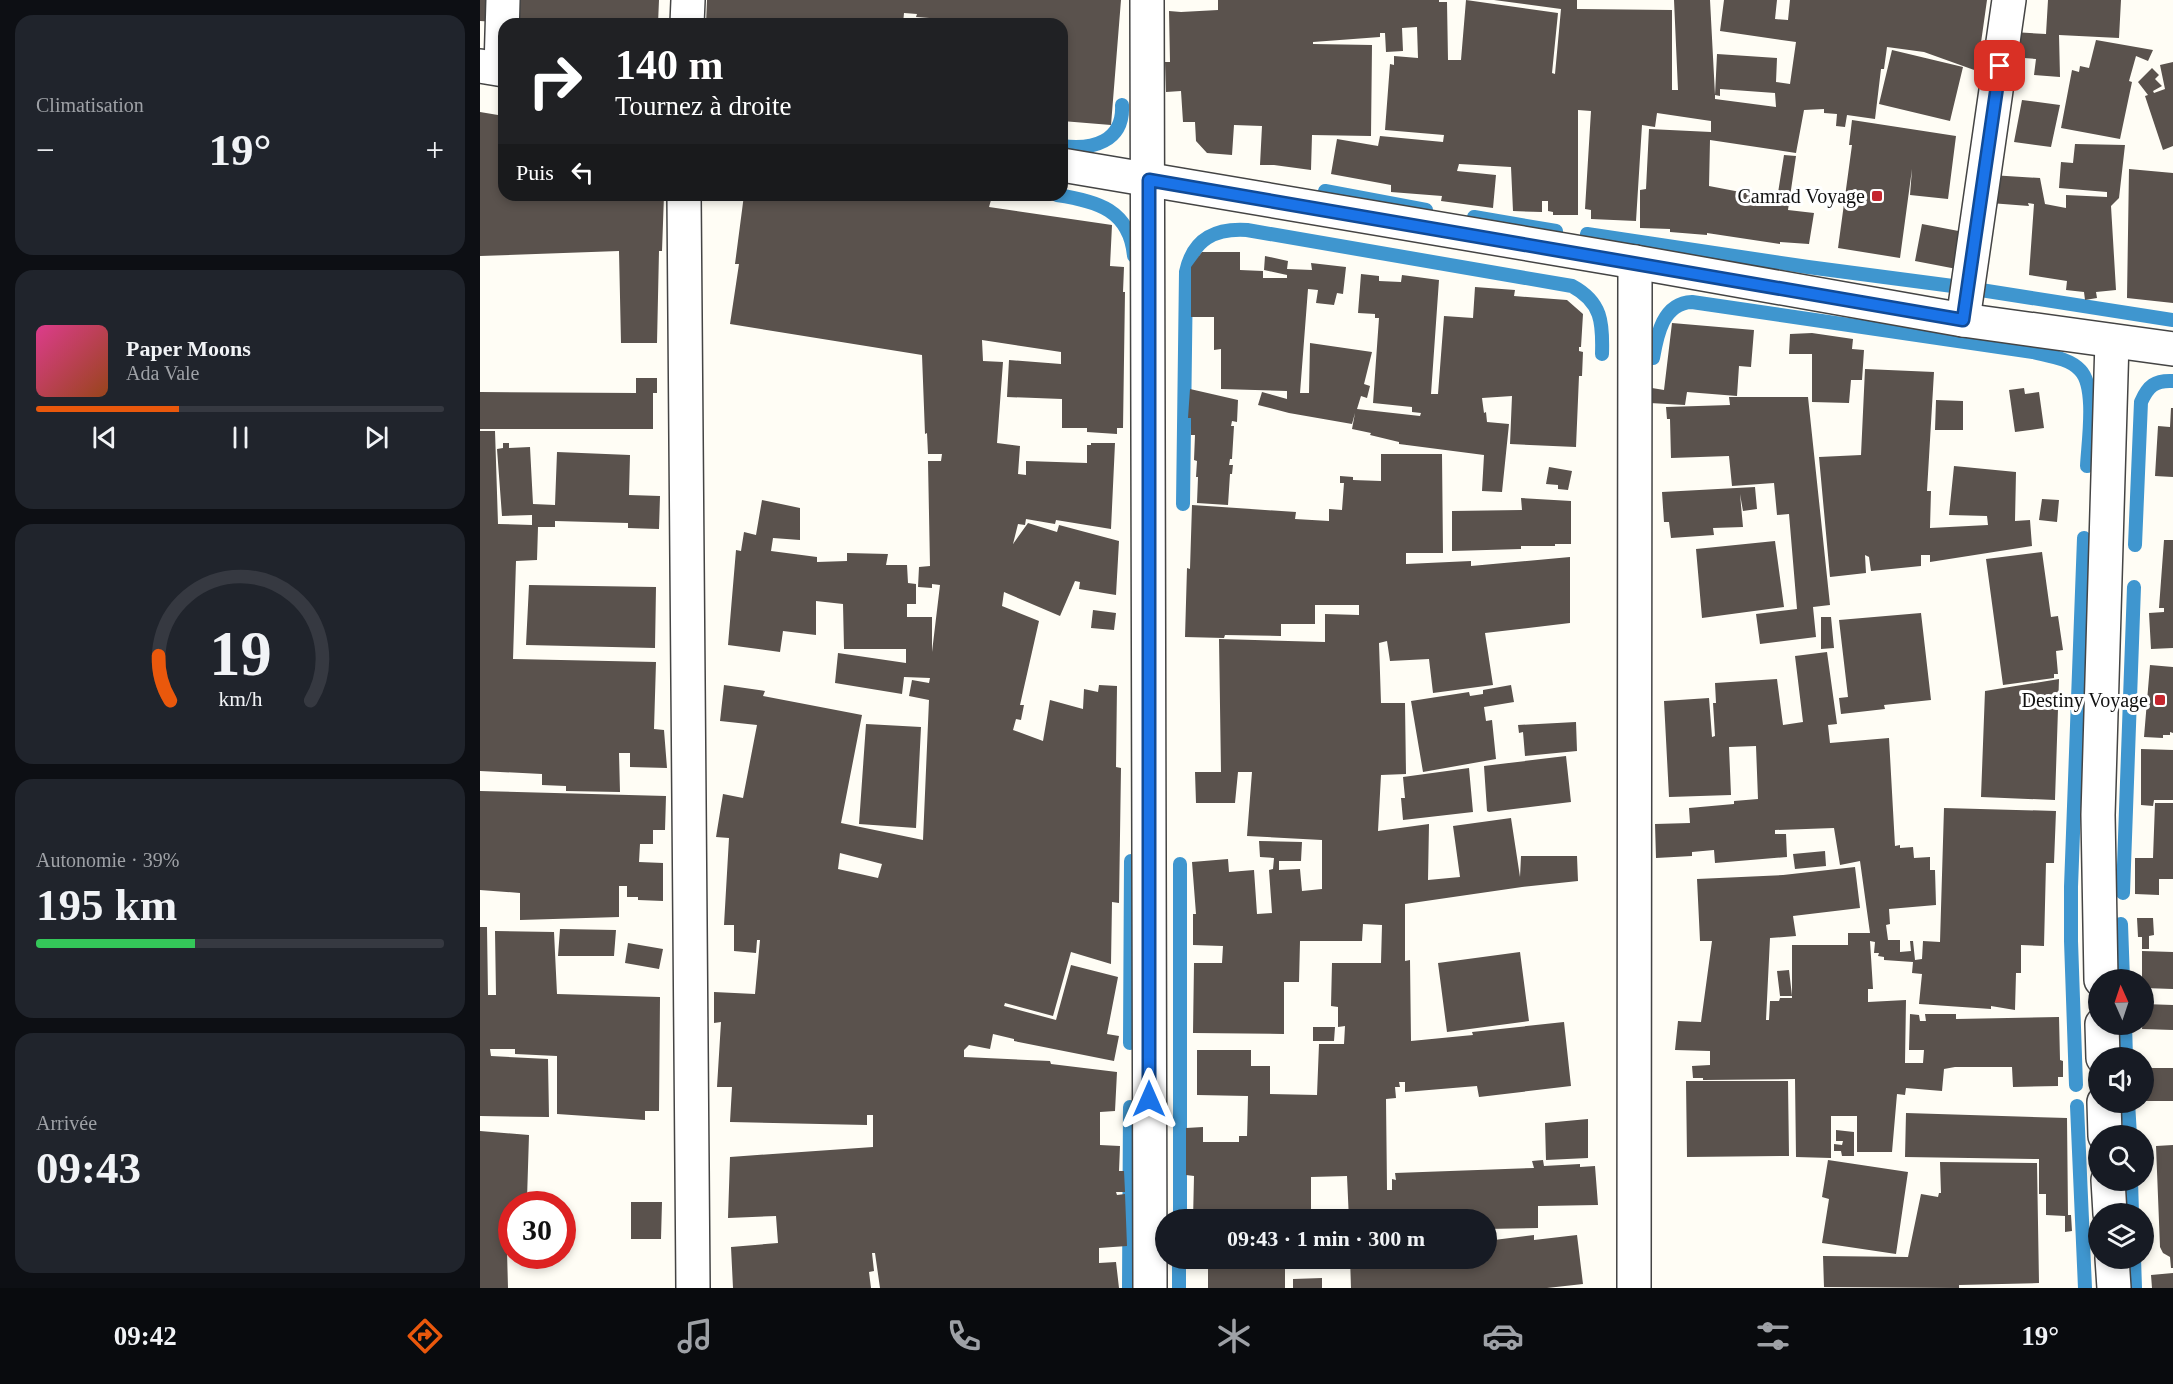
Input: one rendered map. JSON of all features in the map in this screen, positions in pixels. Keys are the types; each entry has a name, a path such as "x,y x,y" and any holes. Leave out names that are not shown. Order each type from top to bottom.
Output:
{"street":[{"path":"501,18 503,0"},
{"path":"687,18 688,0"},
{"path":"1147,0 1150,1288"},
{"path":"1963,320 2009,0"},
{"path":"495,68 498,42"},
{"path":"1068,166 1963,320 2173,349"},
{"path":"684,201 693,1288"},
{"path":"1634,1288 1635,262"},
{"path":"2101,969 2098,815 2112,341"},
{"path":"2113,1269 2114,1288"}],"building":[{"path":"480,0 498,0 497,22 480,21"},
{"path":"518,0 659,0 658,18 518,18"},
{"path":"707,0 1121,0 1111,125 1068,121 1068,18 929,18 904,13 904,18 706,18"},
{"path":"1218,0 1439,0 1439,2 1447,2 1448,60 1461,60 1466,0 1558,13 1552,73 1555,74 1561,9 1494,0 1577,0 1577,9 1672,10 1672,90 1678,90 1674,0 1710,0 1715,95 1717,54 1777,58 1776,82 1790,84 1796,42 1720,31 1724,0 1777,0 1775,19 1788,20 1790,0 1987,0 1977,71 1924,52 1887,47 1884,69 1881,69 1875,119 1847,115 1845,127 1836,126 1837,114 1824,113 1824,109 1804,110 1796,153 1710,140 1709,186 1777,199 1784,155 1796,156 1788,210 1814,213 1809,244 1780,242 1780,244 1707,233 1707,235 1670,232 1670,229 1640,228 1640,190 1646,189 1649,129 1711,132 1711,121 1657,113 1655,127 1642,125 1636,221 1591,219 1591,210 1585,209 1591,111 1578,110 1578,215 1553,215 1553,212 1548,211 1548,201 1542,201 1542,212 1513,211 1511,167 1459,164 1457,171 1496,175 1493,208 1441,201 1442,196 1391,192 1391,185 1331,174 1337,139 1378,146 1380,136 1443,142 1444,135 1385,130 1390,64 1394,65 1394,56 1418,58 1417,27 1402,28 1403,51 1386,52 1385,33 1380,33 1380,37 1313,42 1313,44 1372,45 1371,136 1312,135 1311,170 1260,165 1262,126 1234,125 1232,155 1207,153 1196,141 1195,122 1183,122 1181,91 1166,92 1165,62 1170,62 1169,11 1218,10","holes":["1720,89 1775,93 1776,107 1715,99 1715,95 1720,96"]},
{"path":"2048,0 2121,0 2119,38 2059,35 2060,77 2034,75 2036,59 2011,57 2013,32 2046,34"},
{"path":"2096,40 2153,50 2148,61 2136,56 2129,81 2132,82 2120,139 2061,128 2072,70 2079,72 2080,66 2089,68"},
{"path":"1892,50 1963,67 1950,121 1879,104"},
{"path":"2173,62 2173,146 2163,150 2145,96 2148,95 2138,82 2152,68 2159,75 2155,79 2162,86 2153,91 2154,93 2165,89 2160,65"},
{"path":"2022,100 2060,105 2051,147 2014,142"},
{"path":"480,112 498,115 498,201 664,201 662,251 659,251 657,343 621,343 619,251 480,256"},
{"name":"Camrad Voyage","path":"1852,120 1956,136 1948,199 1910,195 1912,169 1900,258 1838,248 1852,145 1849,145"},
{"path":"2075,144 2125,145 2119,198 2111,206 2116,290 2096,292 2097,298 2085,300 2084,292 2066,290 2067,281 2029,275 2034,204 2028,203 2029,206 1990,203 1991,175 2040,178 2045,204 2066,208 2066,195 2107,197 2107,192 2059,188 2061,162 2073,163"},
{"path":"2129,169 2173,173 2173,303 2127,298"},
{"path":"743,201 991,201 989,207 1112,225 1110,266 1124,267 1123,292 1125,292 1123,428 1117,428 1117,434 1087,432 1087,428 1062,428 1062,399 1007,397 1009,360 1061,364 1061,352 982,340 983,361 1003,362 997,443 1020,446 1018,474 1026,475 1026,461 1087,463 1087,445 1115,443 1111,529 1056,520 1055,524 1026,519 1025,525 1018,524 1013,544 1028,523 1057,532 1059,525 1119,541 1116,595 1079,589 1080,582 1075,581 1060,616 1004,592 1002,606 1039,621 1020,705 1024,705 1021,720 1016,719 1013,730 1043,741 1050,700 1083,709 1084,689 1098,692 1099,685 1117,686 1116,767 1121,768 1119,903 1112,902 1111,964 1071,952 1053,1016 1005,1003 1004,1006 1056,1020 1071,965 1118,977 1107,1034 1119,1036 1114,1061 1014,1041 1014,1039 993,1034 990,1049 969,1045 964,1050 964,1057 1050,1061 1051,1064 1117,1072 1115,1111 1100,1112 1100,1145 1120,1146 1119,1171 1124,1171 1125,1192 1116,1192 1117,1195 1125,1194 1127,1246 1099,1248 1099,1263 1116,1262 1119,1288 880,1288 875,1253 872,1253 874,1271 869,1272 871,1288 733,1288 731,1247 778,1243 776,1216 728,1218 730,1157 873,1147 873,1115 867,1115 867,1125 730,1122 732,1087 717,1087 721,1022 714,1023 714,992 755,994 760,940 757,940 756,953 734,951 734,925 724,925 729,838 716,837 723,794 743,798 757,725 720,721 724,685 765,691 763,696 862,715 841,823 923,840 929,700 909,696 912,680 929,683 930,678 904,677 902,694 835,683 838,653 906,663 906,649 844,649 843,604 816,601 816,635 783,631 780,652 728,645 736,550 741,551 744,532 756,535 762,500 800,508 800,540 773,538 771,551 817,557 817,562 847,561 847,553 888,554 886,565 907,565 908,583 916,584 916,604 907,604 907,617 932,617 932,652 940,585 932,584 932,588 918,587 919,567 930,566 928,461 941,461 942,454 928,454 922,355 730,324 739,264 735,264","holes":["840,853 882,864 878,878 838,869"]},
{"path":"1922,224 1969,233 1962,270 1915,261"},
{"path":"1202,252 1240,252 1240,270 1263,271 1263,278 1287,278 1287,275 1264,270 1265,256 1288,261 1287,269 1312,270 1311,263 1346,267 1343,294 1337,293 1334,305 1316,303 1318,290 1308,289 1300,393 1309,393 1310,343 1372,352 1364,384 1370,386 1367,398 1361,396 1357,409 1420,416 1421,413 1412,412 1412,407 1373,403 1379,318 1375,318 1375,314 1358,313 1361,274 1379,276 1379,281 1401,282 1402,275 1439,280 1431,394 1438,394 1444,316 1473,318 1475,287 1515,290 1514,296 1567,300 1583,314 1581,347 1579,347 1579,351 1583,352 1582,376 1579,376 1576,447 1510,444 1512,396 1482,398 1487,422 1509,424 1502,492 1482,491 1484,455 1399,444 1399,442 1370,435 1371,433 1352,429 1355,413 1352,424 1258,405 1262,392 1287,399 1287,391 1221,389 1221,349 1214,350 1214,317 1191,317 1191,267"},
{"path":"1672,323 1754,330 1751,367 1739,366 1737,396 1687,392 1685,405 1650,403 1652,388 1664,390"},
{"path":"1812,333 1853,339 1852,349 1864,350 1862,380 1851,380 1849,403 1812,402 1812,354 1789,354 1790,334"},
{"path":"1865,369 1934,372 1927,491 1931,491 1930,528 1988,525 1987,516 1949,515 1954,466 2016,472 2015,521 2030,520 2032,546 1930,562 1930,555 1921,555 1921,566 1871,571 1869,557 1865,555 1866,573 1830,577 1819,457 1861,455"},
{"path":"636,378 657,378 657,393 653,393 653,429 480,429 480,392 636,393"},
{"path":"2024,388 2025,394 2039,392 2044,428 2015,432 2009,390"},
{"path":"1190,389 1238,400 1237,422 1232,421 1231,426 1234,426 1232,459 1229,465 1233,465 1232,474 1230,474 1228,505 1197,503 1195,435 1191,435 1191,418 1188,418"},
{"path":"1729,397 1808,397 1830,605 1813,607 1816,637 1760,644 1756,614 1797,609 1789,514 1777,515 1774,483 1732,486 1729,456 1671,458 1670,419 1667,419 1666,407 1730,405"},
{"path":"1936,400 1963,401 1963,430 1935,430"},
{"path":"2171,408 2173,408 2173,477 2155,476 2158,426 2170,427"},
{"path":"480,431 495,431 498,524 532,525 532,515 502,516 497,449 503,448 503,443 509,443 509,448 530,447 533,504 555,505 557,452 630,455 629,495 660,496 659,529 628,528 628,523 555,521 555,527 538,527 537,560 516,561 513,659 656,662 654,729 664,730 667,768 630,767 630,753 619,753 620,792 566,791 566,786 542,785 542,774 480,771"},
{"path":"1381,454 1442,454 1443,553 1406,553 1406,564 1471,561 1471,566 1570,557 1570,623 1485,633 1493,685 1433,693 1429,659 1390,661 1387,641 1379,643 1381,703 1405,703 1406,774 1381,775 1378,831 1429,824 1428,880 1460,877 1453,826 1511,818 1520,877 1521,856 1577,856 1578,881 1405,904 1405,961 1410,960 1411,1041 1564,1022 1571,1086 1479,1097 1477,1086 1405,1092 1405,1082 1399,1082 1400,1087 1395,1087 1396,1098 1386,1099 1387,1190 1392,1190 1392,1179 1396,1180 1395,1173 1534,1168 1532,1161 1543,1160 1544,1166 1580,1164 1580,1167 1595,1166 1598,1205 1538,1206 1538,1228 1497,1229 1497,1209 1348,1209 1347,1176 1311,1177 1311,1209 1193,1209 1194,1176 1186,1175 1186,1128 1203,1127 1203,1142 1239,1142 1239,1136 1247,1136 1248,1096 1197,1095 1197,1050 1251,1050 1251,1066 1270,1066 1270,1094 1317,1095 1319,1044 1344,1044 1345,1026 1338,1027 1338,1007 1331,1006 1332,963 1381,963 1382,925 1363,924 1362,941 1300,941 1299,982 1284,982 1284,1034 1193,1033 1194,963 1222,963 1223,946 1193,945 1193,914 1196,914 1192,862 1228,859 1229,872 1254,870 1257,914 1272,913 1269,870 1273,869 1274,858 1260,857 1259,841 1302,842 1301,861 1279,861 1279,870 1300,869 1302,891 1322,889 1322,840 1247,836 1252,772 1238,772 1235,803 1196,803 1195,772 1221,772 1219,639 1325,642 1325,614 1359,615 1359,605 1315,605 1315,624 1281,624 1281,636 1185,637 1192,505 1296,512 1295,519 1329,521 1329,509 1342,510 1344,483 1340,483 1340,476 1353,477 1353,480 1381,481"},
{"path":"1549,467 1572,471 1568,490 1558,489 1558,485 1546,484"},
{"path":"1755,487 1757,509 1743,511 1740,494 1743,527 1713,528 1714,535 1671,538 1669,522 1664,522 1662,492"},
{"path":"1521,498 1571,501 1571,544 1521,546 1521,549 1452,551 1452,511 1522,510"},
{"path":"2042,499 2059,500 2057,522 2039,520"},
{"path":"2164,540 2173,540 2173,648 2151,649 2149,613 2164,612 2164,608 2159,608"},
{"path":"1775,541 1784,607 1702,618 1696,549"},
{"path":"2042,552 2051,617 2058,616 2063,650 2056,651 2058,674 2054,674 2054,678 2003,685 1986,559"},
{"path":"529,585 656,587 655,648 526,645"},
{"path":"1093,610 1116,613 1114,630 1091,628"},
{"path":"1921,613 1931,700 1884,705 1885,709 1841,714 1839,698 1848,697 1839,620"},
{"path":"1821,617 1831,617 1834,648 1821,649"},
{"path":"1827,652 1837,724 1828,725 1830,743 1889,738 1895,846 1913,847 1914,858 1930,857 1930,870 1935,870 1936,905 1889,909 1890,924 1886,925 1888,940 1900,940 1900,952 1911,951 1910,941 1913,941 1915,960 1922,959 1923,941 1940,942 1944,808 2056,811 2054,863 2046,863 2044,946 2021,945 2021,973 2016,973 2015,1010 1991,1006 1991,1009 1919,1004 1922,974 1912,973 1913,962 1884,960 1884,957 1878,956 1879,953 1874,953 1875,942 1870,941 1873,989 1868,989 1868,1002 1906,1000 1905,1063 1923,1063 1924,1050 1909,1050 1910,1014 1919,1015 1920,1021 1926,1021 1925,1014 1956,1014 1956,1019 2059,1017 2060,1060 2063,1061 2063,1077 2058,1077 2058,1086 2013,1087 2012,1067 1955,1067 1944,1069 1942,1091 1906,1088 1905,1095 1897,1094 1892,1152 1857,1152 1857,1116 1831,1116 1831,1158 1796,1157 1795,1079 1703,1080 1703,1078 1693,1078 1692,1066 1710,1065 1710,1051 1675,1050 1678,1021 1701,1022 1712,941 1700,941 1697,879 1783,875 1855,867 1860,908 1793,916 1796,936 1770,938 1766,1020 1769,1020 1770,1001 1792,998 1792,945 1848,945 1848,933 1870,933 1860,861 1840,865 1834,828 1775,830 1775,834 1786,834 1787,857 1715,863 1714,850 1692,852 1692,856 1656,858 1655,824 1690,823 1689,808 1734,804 1734,801 1758,799 1756,746 1729,747 1731,795 1669,797 1664,701 1709,698 1712,737 1715,736 1713,703 1716,703 1715,683 1777,679 1783,725 1803,722 1795,656"},
{"name":"Destiny Voyage","path":"2150,665 2173,667 2173,733 2163,735 2163,738 2144,737"},
{"path":"2059,679 2055,800 1981,797 1985,691"},
{"path":"1511,685 1514,702 1484,707 1486,721 1492,720 1496,759 1423,772 1411,701 1469,692 1470,696 1483,694 1483,690"},
{"path":"1576,722 1577,751 1525,756 1523,732 1519,733 1518,725"},
{"path":"866,724 921,727 916,828 859,824"},
{"path":"2141,749 2173,750 2173,800 2154,800 2153,806 2141,805"},
{"path":"1566,756 1571,802 1487,811 1484,766"},
{"path":"1469,768 1473,812 1403,820 1401,798 1405,798 1403,777"},
{"path":"480,791 666,796 665,830 653,830 653,844 640,844 639,862 663,863 663,901 627,897 627,886 619,886 619,917 520,920 520,893 480,890"},
{"path":"2155,803 2173,803 2173,879 2159,879 2159,895 2135,894 2135,858 2153,858"},
{"path":"1825,851 1826,866 1795,869 1793,854"},
{"path":"2137,918 2153,918 2154,935 2149,936 2149,949 2142,949 2142,937 2138,937"},
{"path":"480,927 487,927 488,995 496,995 495,931 554,932 557,994 660,997 659,1111 645,1111 645,1120 557,1114 557,1056 515,1054 515,1049 490,1049 491,1056 548,1059 549,1117 480,1116"},
{"path":"560,929 616,930 614,956 558,956"},
{"path":"628,943 663,949 659,969 625,963"},
{"path":"2142,951 2173,952 2173,989 2154,988 2154,969 2142,969"},
{"path":"1520,952 1529,1021 1447,1032 1438,963"},
{"path":"1789,970 1792,996 1780,996 1777,971"},
{"path":"2154,1004 2173,1005 2173,1030 2154,1029"},
{"path":"1313,1027 1335,1027 1334,1041 1313,1041"},
{"path":"2154,1068 2173,1068 2173,1101 2154,1101"},
{"path":"1686,1081 1788,1081 1789,1156 1687,1157"},
{"path":"1906,1113 2067,1118 2068,1215 2071,1215 2072,1231 2065,1232 2065,1216 2046,1215 2046,1194 2039,1194 2039,1159 1905,1157"},
{"path":"1588,1119 1588,1158 1546,1160 1545,1123"},
{"path":"1836,1130 1854,1132 1854,1156 1842,1156 1841,1151 1834,1151 1834,1144 1842,1145 1843,1141 1836,1141"},
{"path":"480,1131 529,1135 527,1191 498,1191 498,1269 507,1269 508,1288 480,1288"},
{"path":"2173,1145 2173,1268 2171,1268 2170,1257 2163,1253 2160,1247 2156,1146"},
{"path":"1828,1160 1908,1172 1896,1254 1822,1243 1829,1199 1822,1197"},
{"path":"1940,1162 2037,1163 2039,1283 1959,1285 1959,1288 1824,1287 1823,1256 1908,1257 1921,1194 1938,1197 1941,1193"},
{"path":"631,1202 662,1202 661,1239 631,1239"},
{"path":"1534,1235 1534,1240 1577,1235 1583,1284 1547,1288 1351,1288 1350,1269 1497,1269 1497,1240"},
{"path":"1208,1269 1285,1269 1285,1288 1208,1288"},
{"path":"2173,1273 2173,1288 2152,1288 2151,1275"},
{"path":"1322,1278 1322,1288 1293,1288 1293,1279"}],"waterway":[{"path":"1068,147 1095,145 1112,135 1118,128 1122,105"},
{"path":"1325,191 1426,210"},
{"path":"1068,197 1109,210 1126,228 1134,256"},
{"path":"1474,217 1556,231"},
{"path":"1183,504 1186,272 1194,251 1207,238 1215,234 1247,230 1572,286 1589,299 1599,314 1602,354"},
{"path":"1587,234 1968,288 2173,320"},
{"path":"1653,358 1659,330 1668,314 1674,308 1692,302 2052,356 2075,366 2085,378 2090,402 2087,466"},
{"path":"2135,545 2141,402 2153,385 2173,381"},
{"path":"2076,1085 2071,887 2084,538"},
{"path":"2123,893 2134,587"},
{"path":"1130,1043 1131,861"},
{"path":"1180,864 1180,1209"},
{"path":"2121,924 2123,969"},
{"path":"2125,1035 2126,1047"},
{"path":"2077,1106 2085,1288"},
{"path":"1129,1288 1130,1107"},
{"path":"2129,1113 2129,1125"},
{"path":"2131,1191 2132,1203"},
{"path":"1179,1269 1179,1288"},
{"path":"2134,1269 2135,1288"}],"place":[{"name":"Camrad Voyage","path":"1877,196"},
{"name":"Destiny Voyage","path":"2160,700"}],"route":[{"path":"1149,1099 1149,180 1963,320 2000,66"}]}
